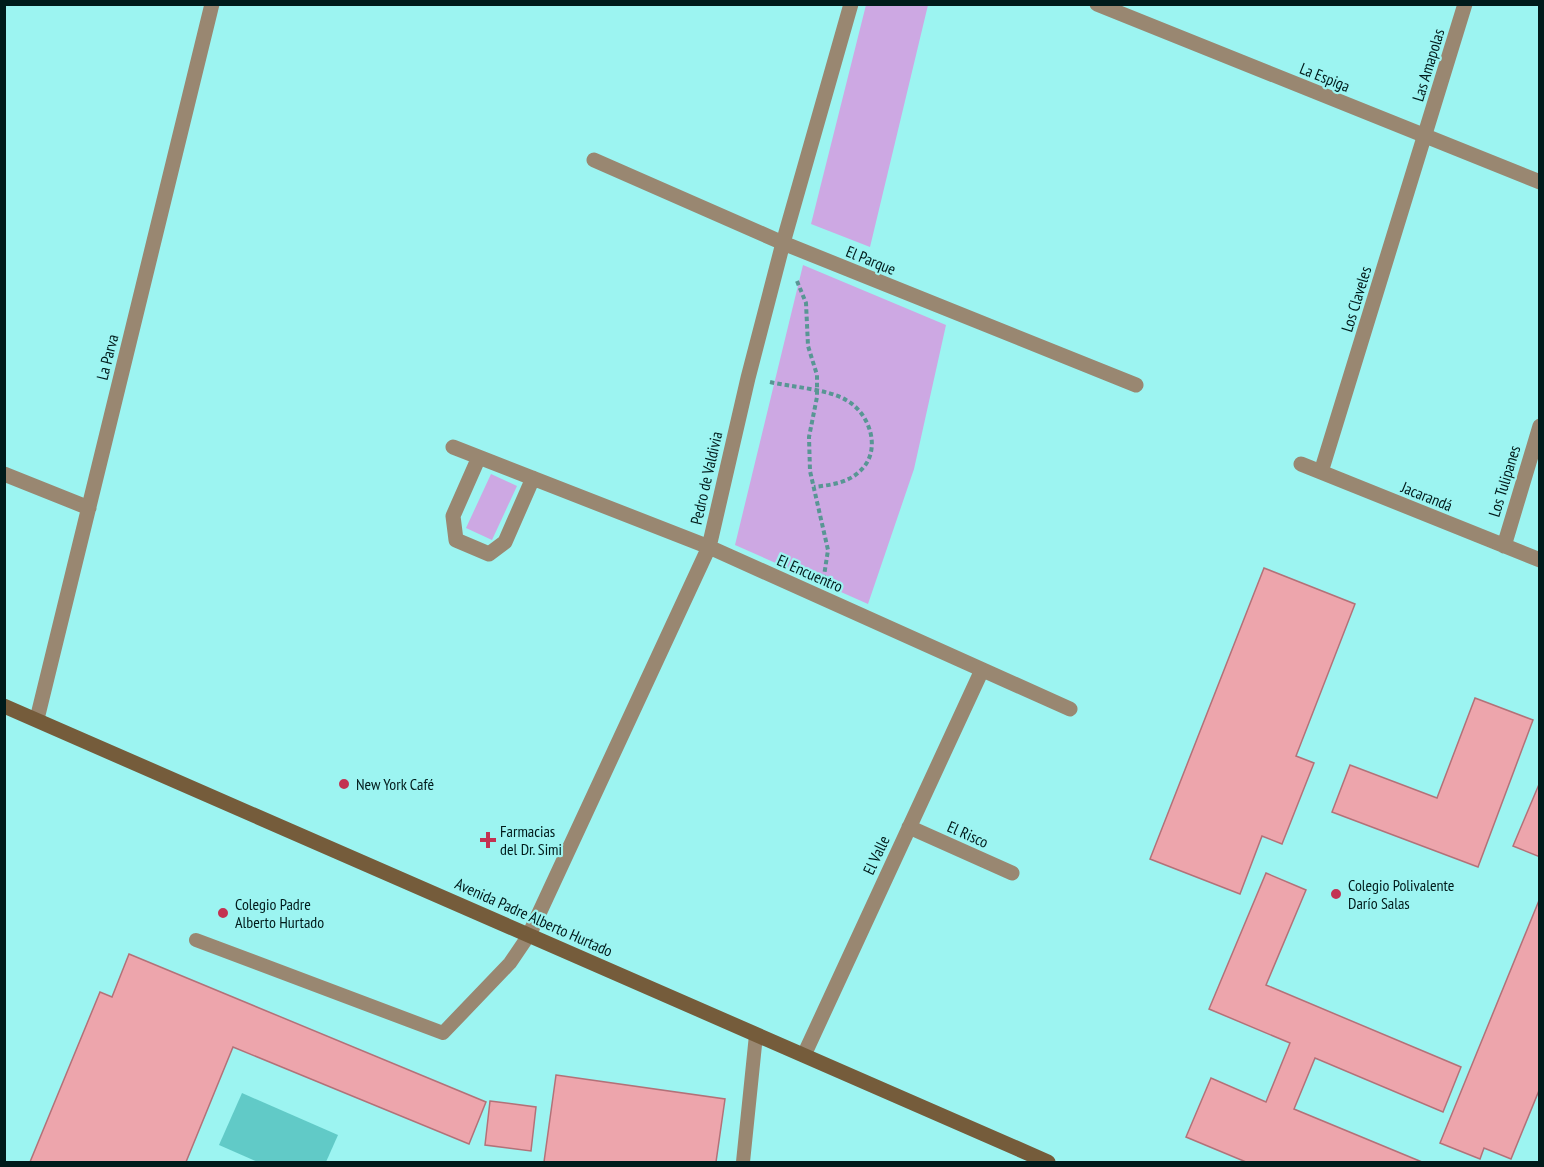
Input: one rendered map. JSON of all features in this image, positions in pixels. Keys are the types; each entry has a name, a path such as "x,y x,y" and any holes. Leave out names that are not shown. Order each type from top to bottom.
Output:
{"street":[{"name":"La Parva","path":"37,719 212,4"},
{"name":"Pedro de Valdivia","path":"529,935 709,547 747,378 851,4"},
{"name":"La Espiga","path":"1097,4 1539,182"},
{"name":"Las Amapolas","path":"1425,136 1465,4"},
{"name":"Los Claveles","path":"1321,472 1425,136"},
{"name":"El Parque","path":"594,160 783,243 1136,385"},
{"name":"Los Tulipanes","path":"1504,546 1539,426"},
{"name":"El Encuentro","path":"453,447 709,547 1070,709"},
{"path":"479,457 453,516 456,540 489,554 505,542 533,478"},
{"name":"Jacarandá","path":"1301,464 1539,560"},
{"path":"4,474 89,508"},
{"name":"El Valle","path":"804,1055 982,670"},
{"name":"Avenida Padre Alberto Hurtado","path":"4,706 1048,1162"},
{"name":"El Risco","path":"909,827 1012,873"}],"lane":[{"path":"196,940 443,1033 510,963 529,935"},
{"path":"743,1162 756,1035"}],"path":[{"path":"783,243 806,303 808,346 818,375 809,437 810,471 828,550 821,598"},
{"path":"747,378 846,399 861,412 870,428 872,450 861,470 839,484 814,487"}],"shaded area":[{"path":"866,5 928,5 870,247 811,224"},
{"path":"803,265 946,325 914,469 868,604 735,545"},
{"path":"491,474 517,486 492,540 466,528"}],"water":[{"path":"242,1093 338,1135 326,1162 258,1162 219,1145"}],"building":[{"path":"1264,568 1355,604 1296,756 1314,763 1282,844 1262,836 1240,894 1150,859"},
{"path":"1475,698 1533,720 1478,867 1332,812 1350,765 1437,798"},
{"path":"1540,782 1540,857 1513,846"},
{"path":"1266,873 1306,890 1266,985 1461,1067 1443,1112 1315,1058 1294,1109 1422,1162 1246,1162 1186,1137 1211,1078 1266,1102 1290,1043 1209,1009"},
{"path":"1540,898 1540,1088 1511,1159 1484,1148 1480,1159 1440,1143"},
{"path":"129,954 486,1102 469,1144 233,1047 186,1162 30,1162 100,992 112,997"},
{"path":"556,1075 725,1099 716,1162 544,1162"},
{"path":"490,1101 536,1107 531,1151 485,1145"}],"place":[{"name":"New York Café","path":"344,784"},
{"name":"Farmacias del Dr. Simi","path":"488,840"},
{"name":"Colegio Polivalente Darío Salas","path":"1336,894"},
{"name":"Colegio Padre Alberto Hurtado","path":"223,913"}]}
